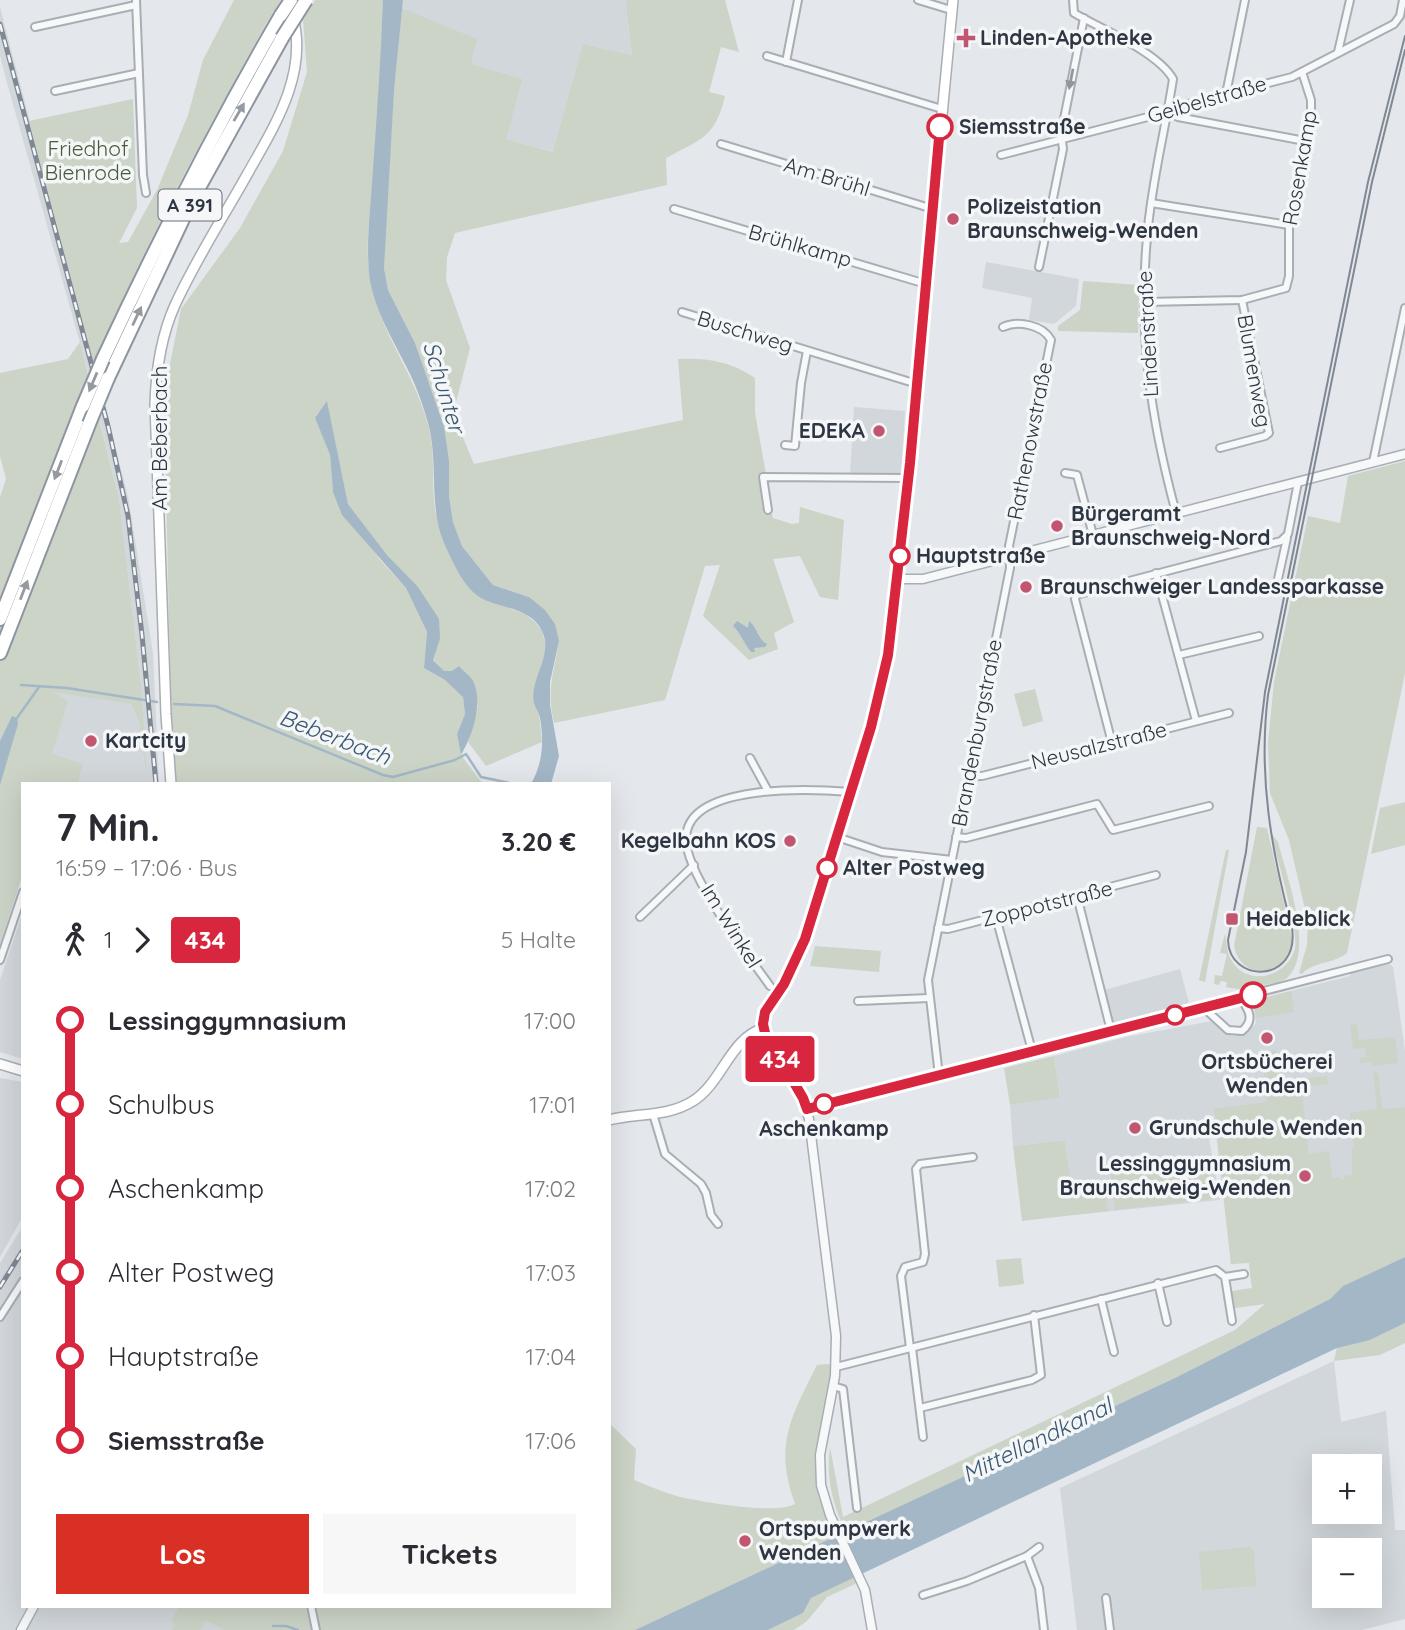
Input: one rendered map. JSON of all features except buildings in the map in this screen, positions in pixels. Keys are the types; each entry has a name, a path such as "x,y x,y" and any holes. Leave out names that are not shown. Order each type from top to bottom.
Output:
{"highway":[{"name":"A 391","path":"0,619 103,359 180,197 289,0"},
{"name":"A 391","path":"0,653 108,378 191,202 306,0"}],"main road":[{"name":"Am Beberbach","path":"171,782 155,404 158,364 169,321 181,292 271,132 289,93 296,68 298,46 289,0"},
{"path":"611,1120 677,1109 698,1098 712,1084 743,1041 764,1028 765,1012 784,984 805,939 851,792 880,692 891,639 952,5"},
{"path":"0,1064 21,1070"}],"street":[{"path":"786,62 798,0"},
{"path":"918,0 952,5"},
{"path":"1039,267 1063,149 1061,134 1084,19 1074,13 1073,0"},
{"path":"1226,94 1245,0"},
{"path":"1338,52 1350,0"},
{"name":"Geibelstraße","path":"1001,155 1167,112 1302,72 1394,24 1400,16 1403,0"},
{"path":"35,27 136,2 143,176 146,193"},
{"name":"Lindenstraße","path":"1084,19 1118,36 1169,72 1173,79 1151,203 1144,302 1145,350 1152,413 1176,513"},
{"path":"767,56 942,109"},
{"name":"Rosenkamp","path":"1144,302 1242,300 1286,288 1289,276 1289,225 1312,104 1302,72"},
{"path":"55,92 139,73"},
{"path":"1167,112 1178,117 1305,141"},
{"name":"Am Brühl","path":"721,144 933,209"},
{"path":"1151,203 1289,225"},
{"name":"Brühlkamp","path":"674,209 926,284"},
{"name":"Blumenweg","path":"1220,448 1269,433 1242,300"},
{"path":"1373,462 1405,308"},
{"name":"Buschweg","path":"682,312 916,384"},
{"name":"Rathenowstraße","path":"1003,327 1009,324 1040,327 1047,332 1051,340 1009,546 1010,555"},
{"name":"Buschweg","path":"785,445 795,446 807,351"},
{"path":"898,579 923,579 1405,454"},
{"path":"1065,473 1077,475 1093,535"},
{"path":"768,510 763,477 908,478"},
{"path":"1278,579 1298,481"},
{"path":"1112,743 1075,599 1080,592 1287,538"},
{"name":"Brandenburgstraße","path":"939,1076 928,980 1010,568 1010,555"},
{"path":"1156,573 1196,721"},
{"path":"1179,655 1259,636"},
{"name":"Neusalzstraße","path":"969,776 982,776 1229,713"},
{"path":"750,758 768,791"},
{"name":"Im Winkel","path":"770,986 717,911 694,865 687,846 687,834 704,808 755,792 851,792"},
{"path":"956,837 966,838 1097,804 1113,830 1209,806"},
{"path":"837,837 882,852 952,860"},
{"name":"Im Winkel","path":"640,917 694,865"},
{"name":"Zoppotstraße","path":"938,928 948,929 1156,875"},
{"path":"1077,896 1111,1031"},
{"path":"0,960 21,898"},
{"path":"996,917 1032,1051"},
{"path":"807,1109 1388,960"},
{"path":"859,1001 929,998"},
{"path":"1204,1008 1228,1030 1242,1031 1248,1025 1250,1017 1241,999"},
{"path":"764,1028 807,1109 836,1336 836,1367 820,1464 823,1495 862,1583 870,1608 872,1630"},
{"path":"653,1114 665,1154 701,1184 711,1215 718,1224"},
{"path":"923,1437 901,1276 905,1267 923,1262 925,1254 917,1166 973,1157"},
{"path":"836,1367 1158,1283 1216,1270 1226,1277 1244,1274"},
{"path":"1226,1277 1232,1321"},
{"path":"1158,1283 1167,1322"},
{"path":"0,1317 21,1284"},
{"path":"1101,1299 1114,1352"},
{"path":"920,1408 1032,1380 1041,1375 1034,1315"},
{"path":"833,1386 843,1389 857,1508"},
{"path":"923,1595 967,1581 1027,1556 1039,1547"},
{"path":"1027,1556 1039,1588 1044,1630"},
{"path":"1106,1598 1110,1630"},
{"path":"21,1630 33,1608"},
{"path":"311,1608 316,1630"}],"shaded area":[{"path":"403,0 627,0 632,55 583,44 554,152 506,139 470,64 476,39 402,8"},
{"path":"0,7 128,496 153,653 159,782 21,782 21,785 11,788 39,695 56,691 131,704 139,722 146,778 142,693 119,499 89,375 0,55"},
{"path":"986,262 1079,279 1076,306 1054,324 1029,320 1032,298 982,288"},
{"path":"854,407 905,411 901,476 850,476"},
{"path":"21,917 21,1058 0,1052 0,980"},
{"name":"Lessinggymnasium Braunschweig-Wenden","path":"1388,963 1393,967 1405,1051 1405,1107 1382,1110 1395,1236 1251,1283 1249,1262 1231,1264 1214,1116 1205,1115 1220,1200 1074,1215 1065,1140 1013,1146 1010,1105 1060,1096 1054,1056 1126,1037 1212,1021 1227,1034 1245,1034 1256,1023 1253,1004 1255,1000 1350,976 1350,973"},
{"path":"1180,969 1189,1003 1113,1024 1104,990"},
{"path":"0,1078 21,1082 21,1220 0,1257"},
{"path":"21,1229 21,1608 220,1608 253,1630 0,1630 0,1263"},
{"path":"1334,1361 1341,1422 1386,1411 1395,1530 1405,1530 1405,1619 1362,1630 1077,1630 1060,1488"}],"green space":[{"name":"Friedhof Bienrode","path":"234,0 281,0 176,190 94,365 29,121 133,99 137,208 119,243 128,242 157,190 188,115 203,60"},
{"path":"315,0 383,0 380,90 368,244 371,282 382,319 415,388 428,425 432,446 435,510 438,517 490,601 525,614 535,622 542,631 546,647 534,703 539,715 542,742 486,766 468,742 478,706 452,671 444,672 433,659 440,639 417,587 387,555 348,504 327,402 315,418 330,455 333,492 380,560 406,588 427,632 424,668 445,680 463,696 465,714 457,734 461,755 481,782 176,782 171,713 164,394 181,309 240,228 283,151 307,72 303,19"},
{"path":"627,0 725,0 739,52 721,47 709,92 725,96 721,110 705,136 666,158 667,185 455,233 447,257 446,280 470,348 455,406 459,428 474,464 683,420 678,359 709,360 736,368 755,378 755,413 766,474 760,476 764,514 772,514 773,518 792,524 799,523 800,507 844,520 838,600 820,597 800,556 773,559 794,622 774,633 778,649 749,660 703,616 720,565 705,566 665,700 554,723 551,691 559,641 529,597 493,585 462,546 453,522 449,496 449,461 428,384 415,343 388,290 384,268 385,232 402,8 477,39 471,64 522,79 506,139 553,152 583,44 632,55"},
{"path":"1083,281 1139,285 1138,333 1058,331 1058,326 1080,310"},
{"path":"80,342 119,499 142,693 147,782 139,722 131,704 53,692 68,701 52,754 83,764 78,782 21,782 21,880 0,944 0,497 6,479 0,456 0,373 68,359"},
{"path":"1405,461 1405,673 1347,953 1312,967 1302,974 1299,973 1307,945 1308,922 1289,840 1270,793 1268,743 1274,682 1308,516 1340,523 1348,476"},
{"path":"1035,689 1043,721 1023,727 1014,694"},
{"path":"1405,802 1405,845 1371,854 1380,808"},
{"path":"1257,827 1267,828 1292,939 1283,961 1265,970 1246,966 1234,946"},
{"path":"1271,833 1278,842 1296,912 1299,949 1296,965 1286,979 1276,983 1243,989 1226,987 1227,982 1214,984 1215,975 1222,976 1227,954 1220,953 1225,934 1233,963 1249,975 1268,975 1277,971 1285,965 1295,948 1290,910"},
{"path":"1226,850 1229,850 1205,982 1199,980"},
{"path":"815,946 881,951 879,972 810,966"},
{"path":"1291,991 1294,1012 1257,1018 1253,1001"},
{"path":"1357,1024 1359,1040 1395,1037 1398,1063 1372,1066 1371,1062 1360,1063 1359,1058 1366,1057 1365,1048 1353,1049 1350,1025"},
{"path":"1276,1050 1280,1081 1327,1076 1328,1084 1301,1087 1305,1120 1298,1121 1300,1131 1306,1130 1309,1154 1329,1151 1332,1178 1340,1177 1341,1180 1344,1176 1352,1175 1354,1148 1350,1113 1377,1109 1373,1073 1378,1073 1382,1109 1405,1107 1405,1257 1343,1286 1330,1299 1177,1377 846,1532 831,1490 830,1447 843,1517 1235,1330 1265,1304 1235,1308 1232,1291 1252,1288 1249,1263 1231,1264 1214,1109 1267,1102 1262,1052"},
{"path":"1054,1056 1060,1097 1010,1105 1004,1068"},
{"path":"1065,1140 1072,1194 1105,1190 1108,1211 1022,1221 1013,1146"},
{"path":"1208,1158 1212,1199 1115,1210 1110,1169"},
{"path":"1021,1258 1024,1284 999,1287 996,1260"},
{"path":"1405,1323 1405,1343 1380,1355 1334,1361 1337,1347 1370,1340"},
{"path":"817,1365 832,1366 817,1471 837,1536 635,1630 320,1630 316,1608 611,1608 611,1425 636,1449 634,1480 674,1495 705,1502 756,1508 785,1507 795,1504 786,1465 788,1433 799,1401"},
{"path":"1250,1547 1254,1551 1256,1586 1202,1590 1199,1552"},
{"path":"855,1577 857,1583 827,1597 807,1621 794,1630 768,1630 803,1613 811,1598"},
{"path":"178,1608 306,1608 311,1630 224,1630 205,1620 200,1630 172,1630 175,1624 172,1620"}],"water":[{"path":"383,0 403,0 394,91 384,268 388,290 415,343 444,427 449,461 449,496 453,522 462,546 493,585 529,597 545,610 555,624 559,641 550,682 550,705 559,756 552,782 532,782 538,768 542,743 533,694 545,649 542,631 529,616 474,593 453,563 436,514 433,453 426,416 413,381 381,315 370,281 369,225"},
{"path":"327,401 348,504 387,555 418,587 439,619 440,639 433,660 444,671 452,671 459,666 474,683 477,710 469,739 461,755 457,734 465,714 463,697 445,680 424,668 427,632 406,588 342,515 333,492 330,455 315,418"},
{"path":"737,621 748,628 749,621 767,644 765,647 754,648 755,652 751,652 733,626"},
{"path":"12,716 17,718 18,724 0,785 0,741"},
{"path":"1405,1257 1405,1323 1370,1340 1337,1348 811,1598 803,1613 768,1630 635,1630 1177,1377 1330,1299 1343,1286"}],"waterway":[{"name":"Beberbach","path":"21,685 67,688 157,702"},
{"path":"17,718 39,687"},
{"name":"Beberbach","path":"174,704 215,706 383,775 393,777 455,760 466,754 481,777 505,782"},
{"path":"273,1626 298,1630"}],"tram line":[{"path":"1405,36 1368,182 1265,692 1246,852 1228,940 1231,954 1240,965 1263,972 1276,968 1286,960 1292,946 1292,928 1268,812 1265,754 1268,695 1372,182 1405,50"}],"railway":[{"path":"0,24 108,426 128,516 156,782"},
{"path":"0,1287 21,1253"}],"bus line":[{"name":"434","path":"940,127 910,463 888,655 871,727 805,939 792,970 765,1012 765,1033 807,1109 1253,995"}],"place":[{"name":"Linden-Apotheke","path":"966,38"},
{"name":"Siemsstraße","path":"940,127"},
{"name":"Polizeistation Braunschweig-Wenden","path":"953,219"},
{"name":"EDEKA","path":"879,431"},
{"name":"Bürgeramt Braunschweig-Nord","path":"1057,526"},
{"name":"Hauptstraße","path":"900,556"},
{"name":"Braunschweiger Landessparkasse","path":"1026,587"},
{"name":"Kartcity","path":"91,741"},
{"name":"Kegelbahn KOS","path":"790,841"},
{"name":"Alter Postweg","path":"827,868"},
{"name":"Heideblick","path":"1232,919"},
{"name":"Ortsbücherei Wenden","path":"1267,1038"},
{"name":"Aschenkamp","path":"824,1104"},
{"name":"Grundschule Wenden","path":"1135,1128"},
{"name":"Lessinggymnasium Braunschweig-Wenden","path":"1305,1176"},
{"name":"Ortspumpwerk Wenden","path":"745,1541"}],"water label":[{"name":"Schunter","path":"444,387"},
{"name":"Mittellandkanal","path":"1037,1440"}]}
